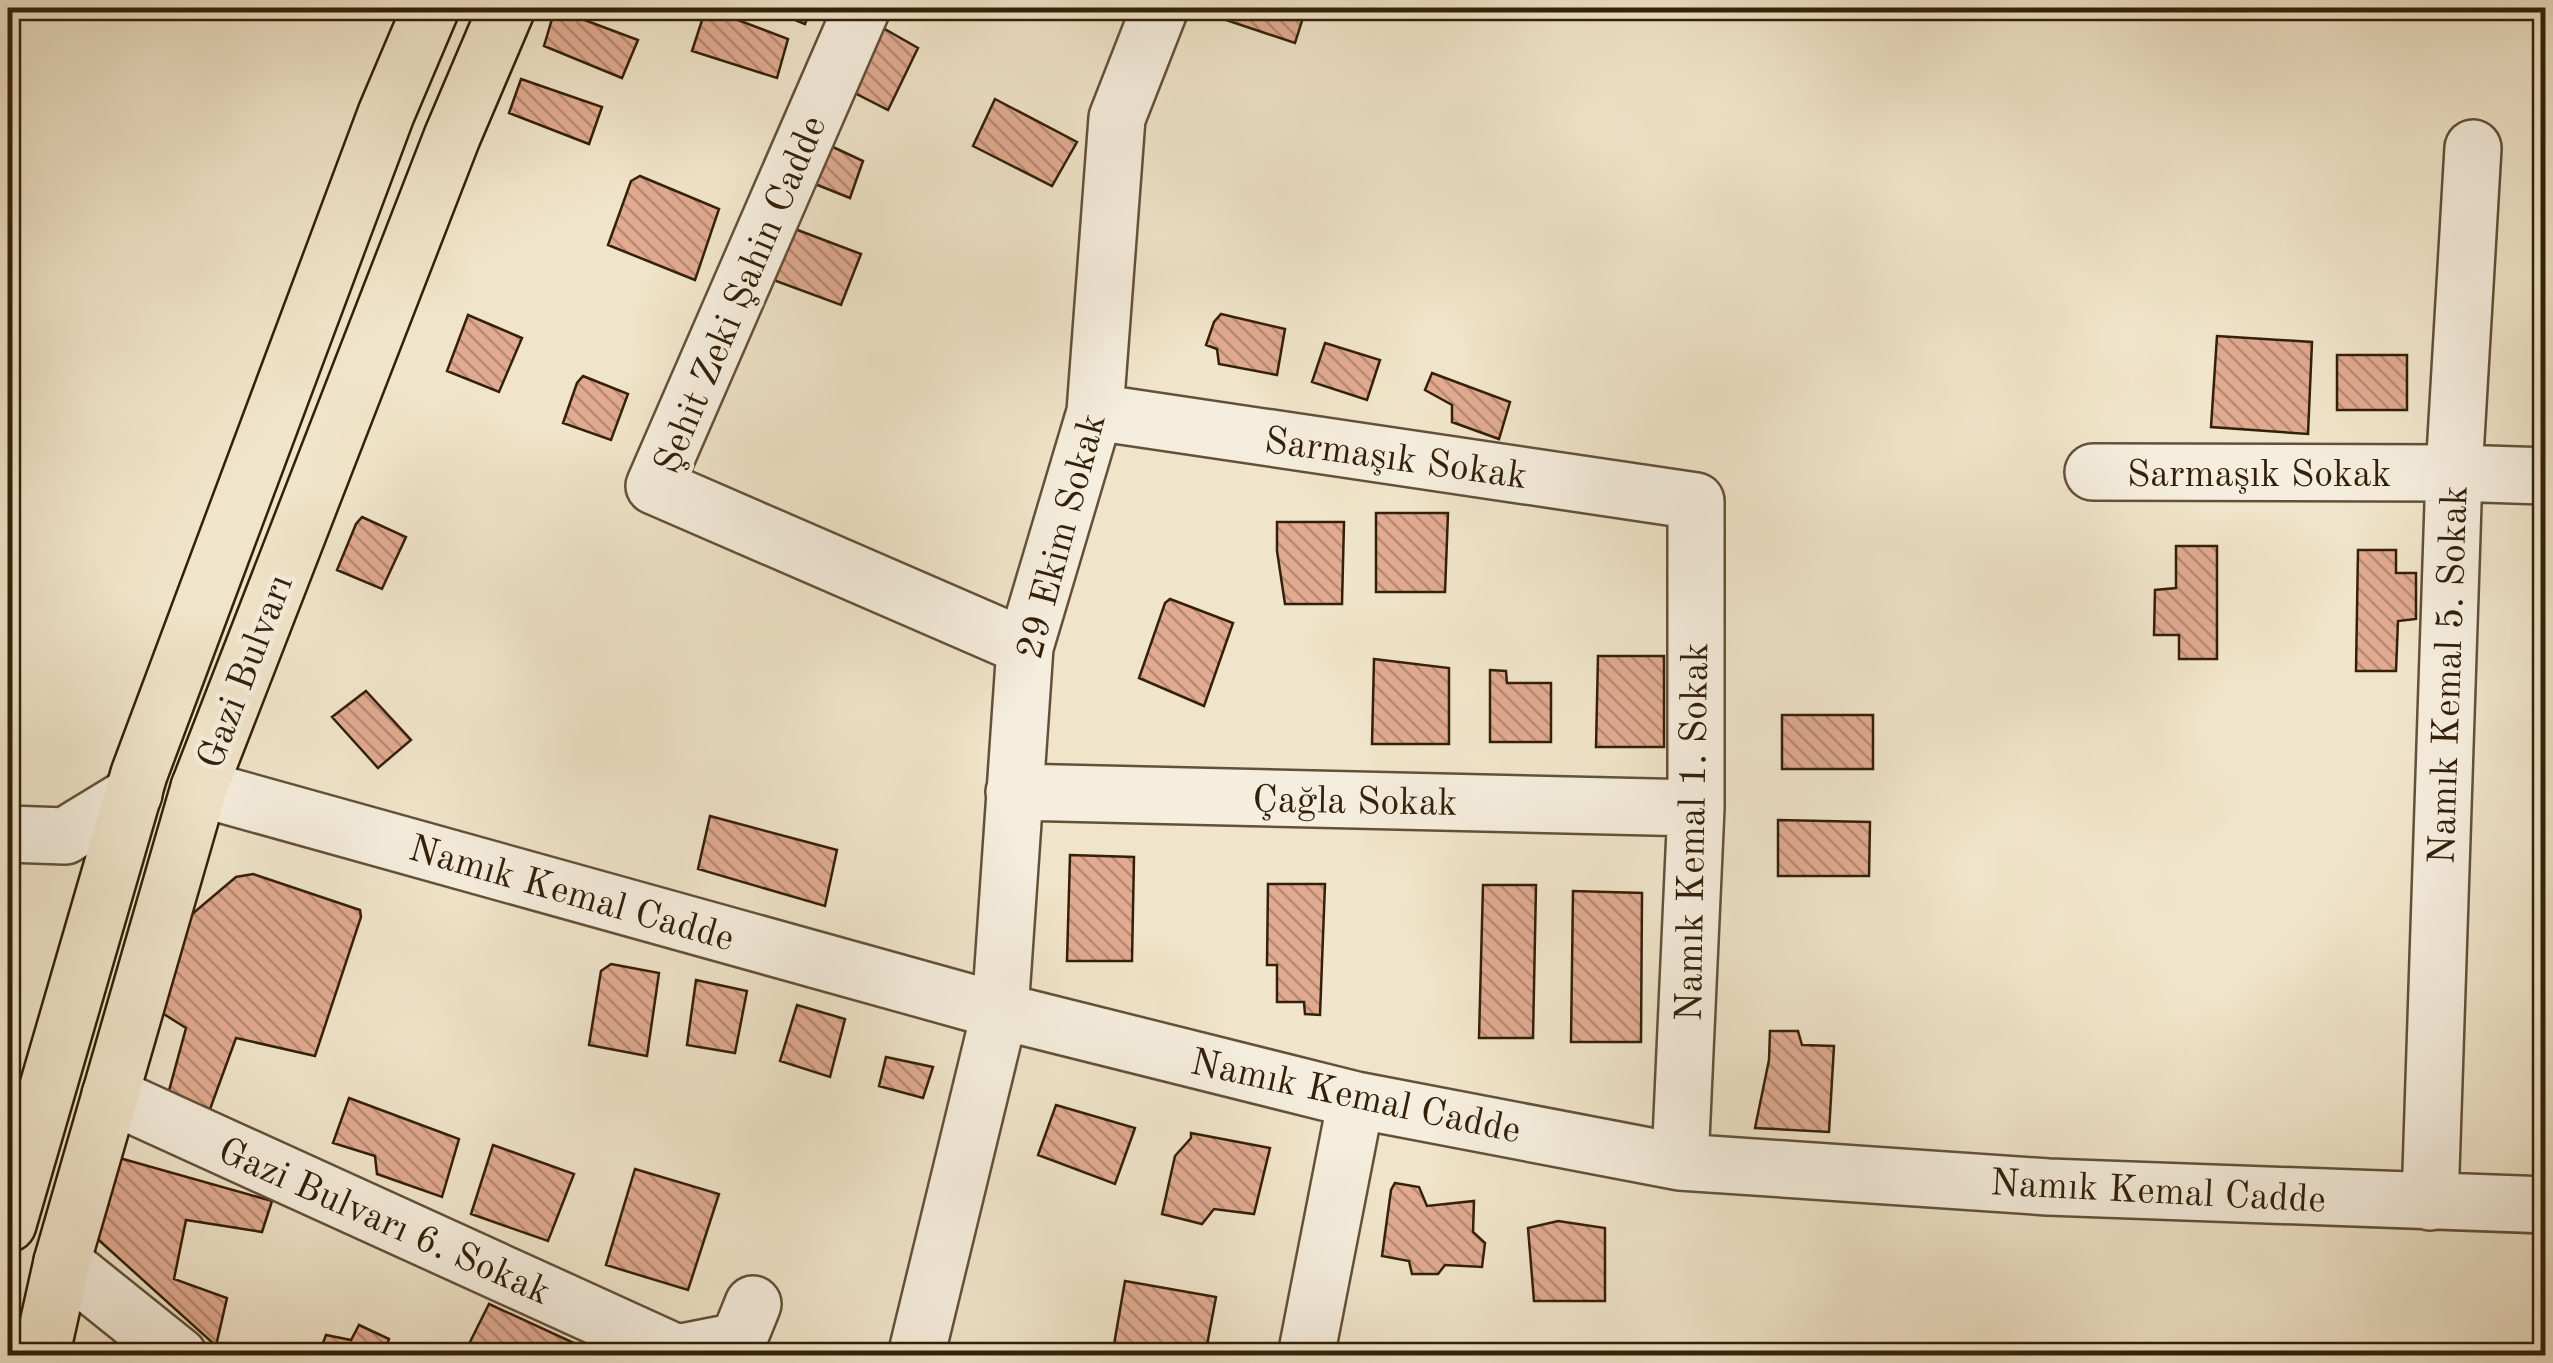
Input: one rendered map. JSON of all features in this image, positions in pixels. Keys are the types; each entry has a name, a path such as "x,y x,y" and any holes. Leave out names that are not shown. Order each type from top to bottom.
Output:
{"main road":[{"name":"Gazi Bulvarı","path":"8,1224 134,794 379,132 431,8"},
{"name":"Gazi Bulvarı","path":"41,1356 62,1262 198,788 452,137 507,8"}],"street":[{"name":"Şehit Zeki Şahin Cadde","path":"862,8 654,486 1025,647"},
{"name":"29 Ekim Sokak","path":"916,1356 1000,1012 1025,647 1095,412 1118,118 1160,8"},
{"name":"Namık Kemal 5. Sokak","path":"2430,1202 2454,473 2473,148"},
{"name":"Sarmaşık Sokak","path":"1095,412 1696,501"},
{"name":"Sarmaşık Sokak","path":"2093,472 2546,476"},
{"name":"Namık Kemal 1. Sokak","path":"1680,1162 1696,808 1696,501"},
{"name":"Namık Kemal Cadde","path":"198,788 1000,1012 1356,1100 1680,1162 2048,1188 2546,1205"},
{"name":"Çağla Sokak","path":"1014,792 1696,808"},
{"path":"8,834 65,836 134,794"},
{"name":"Gazi Bulvarı 6. Sokak","path":"110,1095 677,1353 738,1341 753,1304"},
{"path":"1306,1356 1356,1100"},
{"path":"62,1262 179,1356"}],"building":[{"path":"706,8 788,39 777,78 692,51"},
{"path":"766,8 811,8 805,24"},
{"path":"1217,8 1306,8 1295,43 1214,16"},
{"path":"555,9 638,40 622,78 544,46"},
{"path":"876,24 918,48 888,110 843,87"},
{"path":"521,79 602,107 589,144 509,113"},
{"path":"995,99 1077,142 1052,186 973,146"},
{"path":"820,141 863,161 850,198 805,180"},
{"path":"640,176 719,209 695,280 608,245 631,181"},
{"path":"787,226 861,254 841,305 768,278"},
{"path":"1221,314 1285,329 1277,375 1219,364 1217,349 1206,345"},
{"path":"468,315 522,338 499,392 447,371"},
{"path":"2217,336 2312,342 2308,434 2211,427"},
{"path":"1325,343 1380,360 1367,400 1312,382"},
{"path":"2337,355 2407,355 2407,410 2337,410"},
{"path":"1432,373 1510,402 1499,439 1452,422 1452,405 1425,390"},
{"path":"583,376 628,394 611,440 563,423"},
{"path":"1376,513 1448,513 1445,592 1376,592"},
{"path":"362,517 406,537 382,589 337,570"},
{"path":"1277,522 1344,522 1342,604 1285,604"},
{"path":"2176,546 2217,546 2217,659 2179,659 2179,635 2154,635 2155,590 2176,588"},
{"path":"2358,550 2396,550 2396,573 2416,573 2416,619 2398,621 2396,671 2356,671"},
{"path":"1170,599 1233,623 1204,706 1139,678 1165,603"},
{"path":"1598,656 1664,656 1664,747 1596,747"},
{"path":"1374,659 1449,668 1449,744 1372,744"},
{"path":"1490,670 1506,671 1507,683 1551,683 1551,742 1490,742"},
{"path":"366,691 411,740 378,768 332,717"},
{"path":"1782,715 1873,715 1873,769 1782,769"},
{"path":"710,816 837,850 825,906 698,869"},
{"path":"1778,820 1870,822 1869,876 1778,876"},
{"path":"1070,855 1134,857 1132,961 1067,961"},
{"path":"253,874 360,910 361,917 315,1056 236,1038 209,1112 167,1098 186,1028 159,1011 191,915 236,877"},
{"path":"1268,884 1325,884 1320,1015 1305,1014 1304,1002 1277,1002 1277,965 1267,965"},
{"path":"1483,885 1536,885 1533,1038 1479,1038"},
{"path":"1573,891 1642,893 1641,1042 1571,1042"},
{"path":"611,964 659,973 647,1056 589,1045 601,971"},
{"path":"696,980 747,991 735,1053 687,1045"},
{"path":"797,1005 845,1019 830,1077 780,1061"},
{"path":"1770,1031 1798,1031 1802,1045 1834,1046 1829,1132 1755,1128 1769,1060"},
{"path":"886,1057 933,1067 923,1098 879,1086"},
{"path":"349,1098 459,1139 442,1197 377,1174 375,1156 333,1143"},
{"path":"1056,1105 1135,1128 1115,1184 1038,1155"},
{"path":"1191,1133 1270,1148 1254,1214 1214,1209 1202,1224 1162,1214 1175,1156"},
{"path":"493,1145 574,1174 548,1241 471,1214"},
{"path":"116,1157 272,1201 262,1232 186,1220 174,1279 227,1298 216,1346 91,1233"},
{"path":"635,1169 719,1194 688,1290 606,1265"},
{"path":"1395,1183 1419,1187 1427,1206 1474,1201 1473,1232 1485,1243 1482,1267 1445,1265 1438,1274 1412,1274 1409,1261 1382,1256"},
{"path":"1558,1221 1605,1228 1605,1301 1534,1301 1528,1228"},
{"path":"1125,1281 1216,1297 1205,1356 1112,1356"},
{"path":"489,1304 602,1356 463,1356"},
{"path":"359,1325 389,1339 383,1356 318,1356 326,1335 351,1340"}]}
